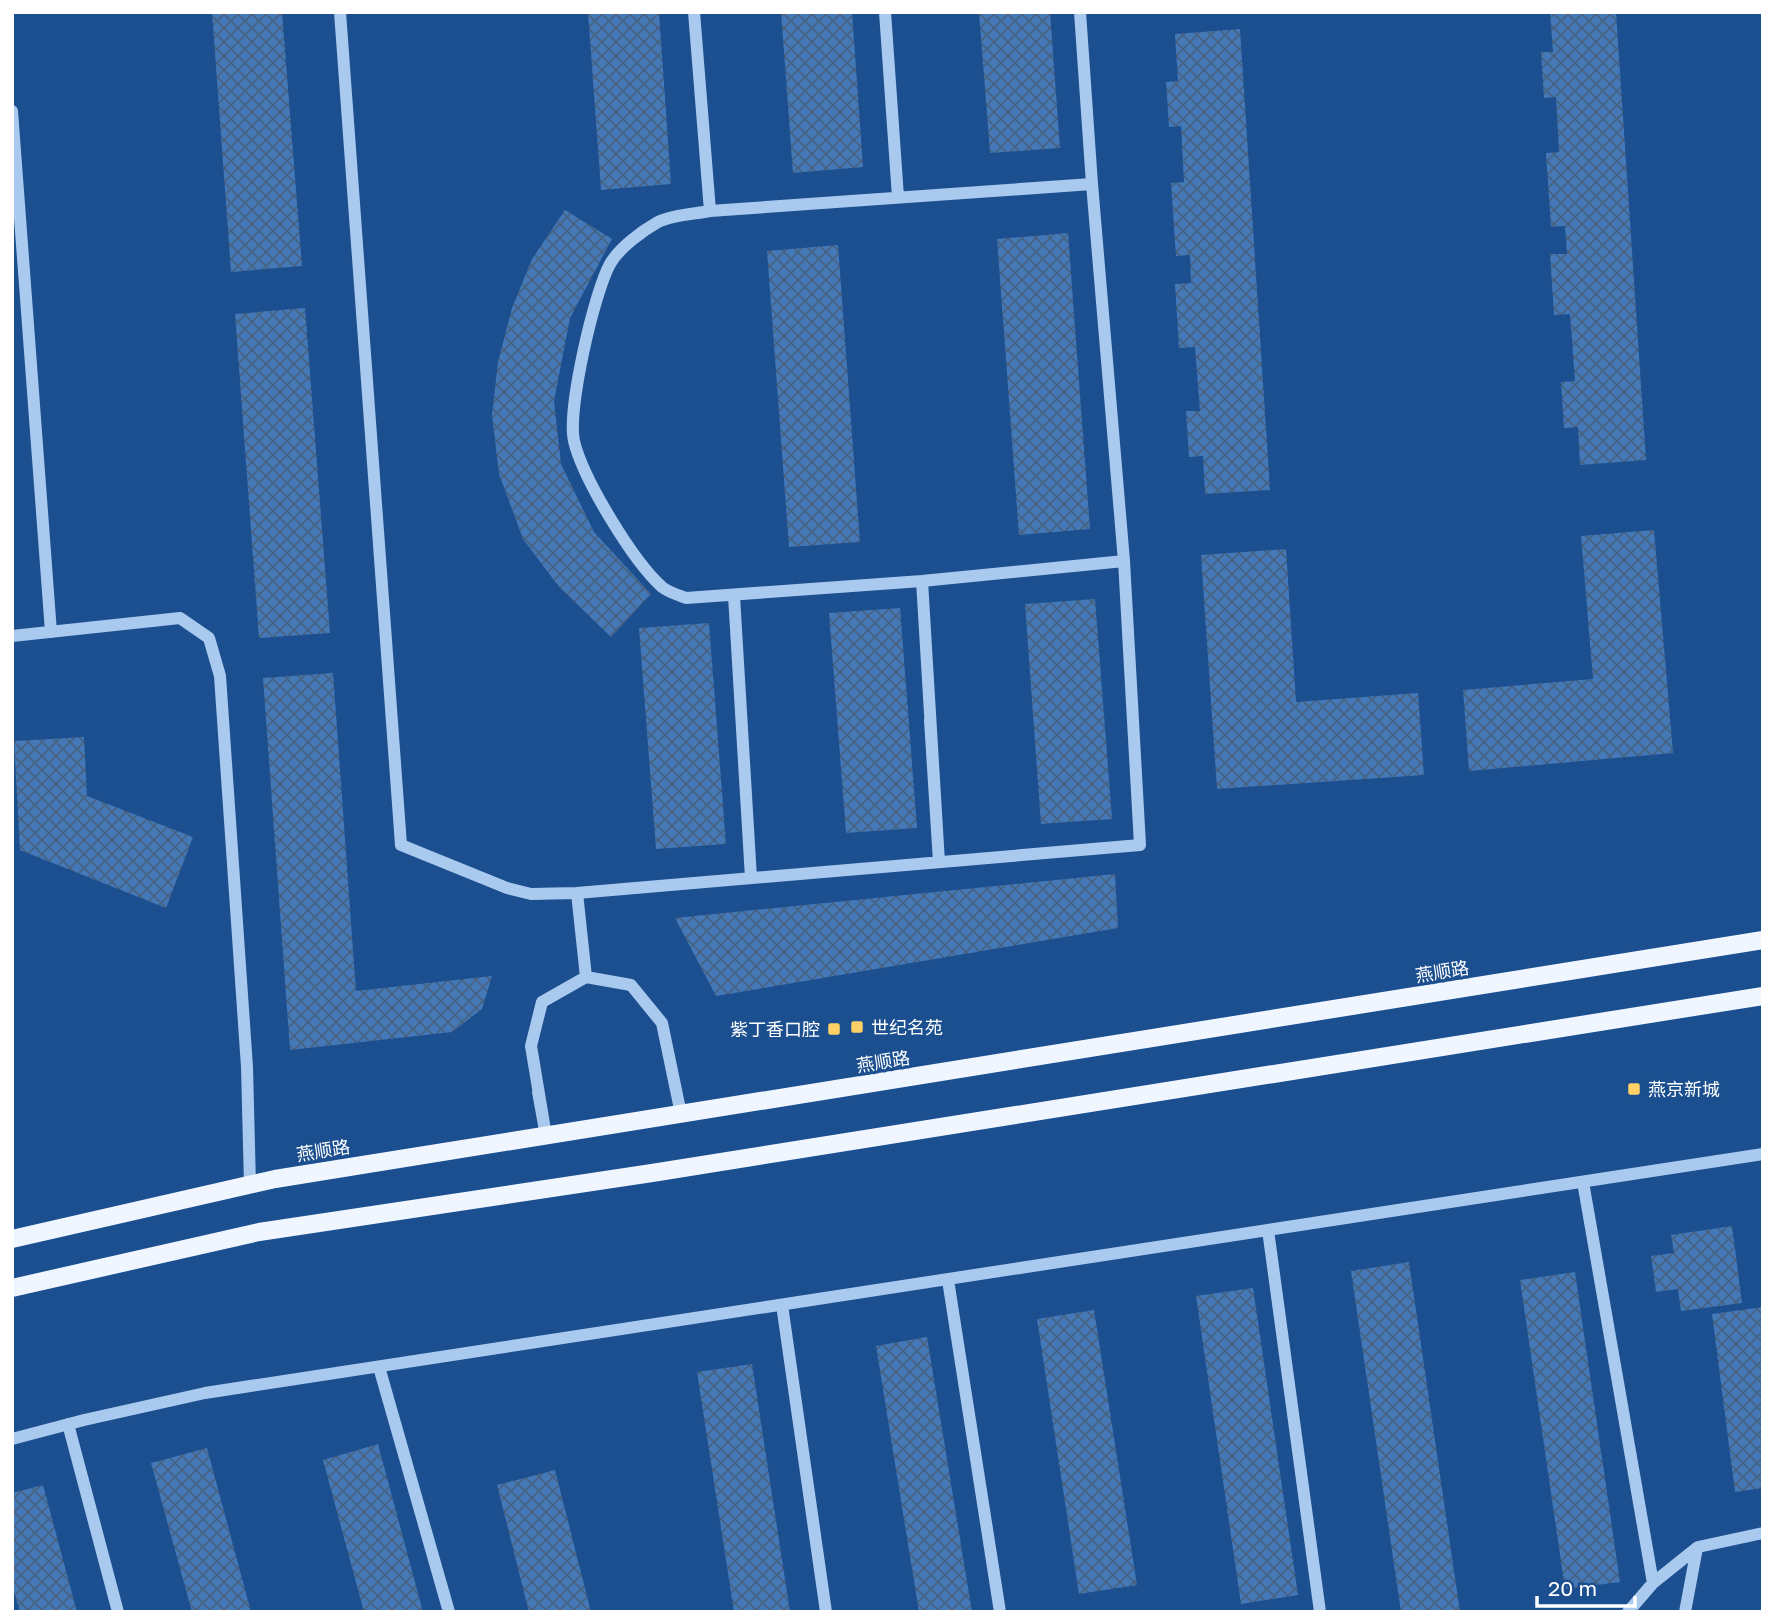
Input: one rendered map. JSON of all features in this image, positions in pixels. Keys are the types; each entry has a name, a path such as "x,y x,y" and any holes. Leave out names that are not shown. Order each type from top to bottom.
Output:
{"main road":[{"name":"燕顺路","path":"12,1240 250,1185 1763,940"},
{"path":"12,1287 260,1232 666,1171 1763,996"}],"lane":[{"path":"340,12 401,845 507,888 531,894 577,893 1140,845 1124,561 1080,12"},
{"path":"694,12 710,211"},
{"path":"885,12 898,197"},
{"path":"12,111 51,632"},
{"path":"1092,184 710,211 659,221 629,243 610,264 594,308 573,407 574,441 592,484 627,544 663,588 686,598 922,581 1124,561"},
{"path":"922,581 939,862"},
{"path":"734,596 751,878"},
{"path":"12,636 180,618 209,638 220,676 247,1067 250,1185"},
{"path":"930,720 939,862"},
{"path":"577,893 586,977"},
{"path":"546,1136 531,1046 542,1002 586,977 631,985 662,1023 681,1114"},
{"path":"538,1092 546,1136"},
{"path":"12,1439 205,1393 1763,1154"},
{"path":"1583,1182 1653,1583"},
{"path":"1268,1230 1320,1612"},
{"path":"948,1280 1000,1612"},
{"path":"782,1305 827,1612"},
{"path":"379,1367 449,1612"},
{"path":"68,1424 118,1612"},
{"path":"1628,1612 1653,1583 1698,1548 1763,1532"},
{"path":"1685,1612 1698,1548"}],"building":[{"path":"212,12 282,12 302,266 231,272"},
{"path":"588,12 659,12 671,184 601,190"},
{"path":"781,12 852,12 863,167 793,173"},
{"path":"979,12 1050,12 1060,148 990,153"},
{"path":"1550,12 1616,12 1646,460 1580,465 1578,427 1564,428 1561,382 1575,381 1570,314 1554,315 1550,254 1567,254 1565,226 1551,227 1546,153 1559,152 1556,97 1544,98 1541,52 1553,52"},
{"path":"1240,29 1270,490 1205,494 1203,456 1189,457 1186,411 1200,411 1195,347 1179,348 1175,284 1191,283 1190,255 1176,256 1171,183 1184,182 1181,126 1169,127 1166,82 1178,81 1175,34"},
{"path":"565,210 612,239 570,318 554,401 561,464 594,532 651,594 611,637 559,587 523,539 499,474 492,415 498,362 512,308 532,259"},
{"path":"1068,233 1090,529 1019,535 997,239"},
{"path":"838,245 860,542 789,547 767,251"},
{"path":"305,308 330,633 259,638 235,314"},
{"path":"1654,530 1673,753 1469,771 1463,690 1593,679 1581,536"},
{"path":"1286,549 1296,702 1418,693 1424,775 1217,789 1201,555"},
{"path":"1095,599 1112,819 1041,824 1025,604"},
{"path":"900,608 917,828 846,833 829,613"},
{"path":"709,623 726,844 656,849 639,628"},
{"path":"333,673 356,991 492,976 482,1009 452,1032 290,1050 263,678"},
{"path":"84,737 87,796 193,837 166,908 20,850 14,741"},
{"path":"1115,874 1118,928 716,996 675,918"},
{"path":"1732,1226 1742,1303 1681,1311 1678,1289 1656,1292 1651,1256 1674,1253 1671,1235"},
{"path":"1409,1262 1460,1612 1401,1612 1351,1271"},
{"path":"1575,1272 1620,1582 1565,1589 1520,1280"},
{"path":"1253,1288 1298,1595 1241,1604 1196,1296"},
{"path":"1763,1307 1763,1488 1735,1492 1712,1314"},
{"path":"1094,1310 1137,1585 1079,1594 1037,1319"},
{"path":"927,1337 972,1612 919,1612 876,1346"},
{"path":"752,1364 790,1612 734,1612 697,1372"},
{"path":"378,1444 423,1612 364,1612 323,1460"},
{"path":"207,1448 251,1612 192,1612 151,1463"},
{"path":"555,1470 591,1612 529,1612 497,1485"},
{"path":"43,1485 77,1612 20,1612 12,1585 12,1493"}],"place":[{"name":"世纪名苑","path":"857,1027"},
{"name":"紫丁香口腔","path":"834,1029"},
{"name":"燕京新城","path":"1634,1089"}]}
